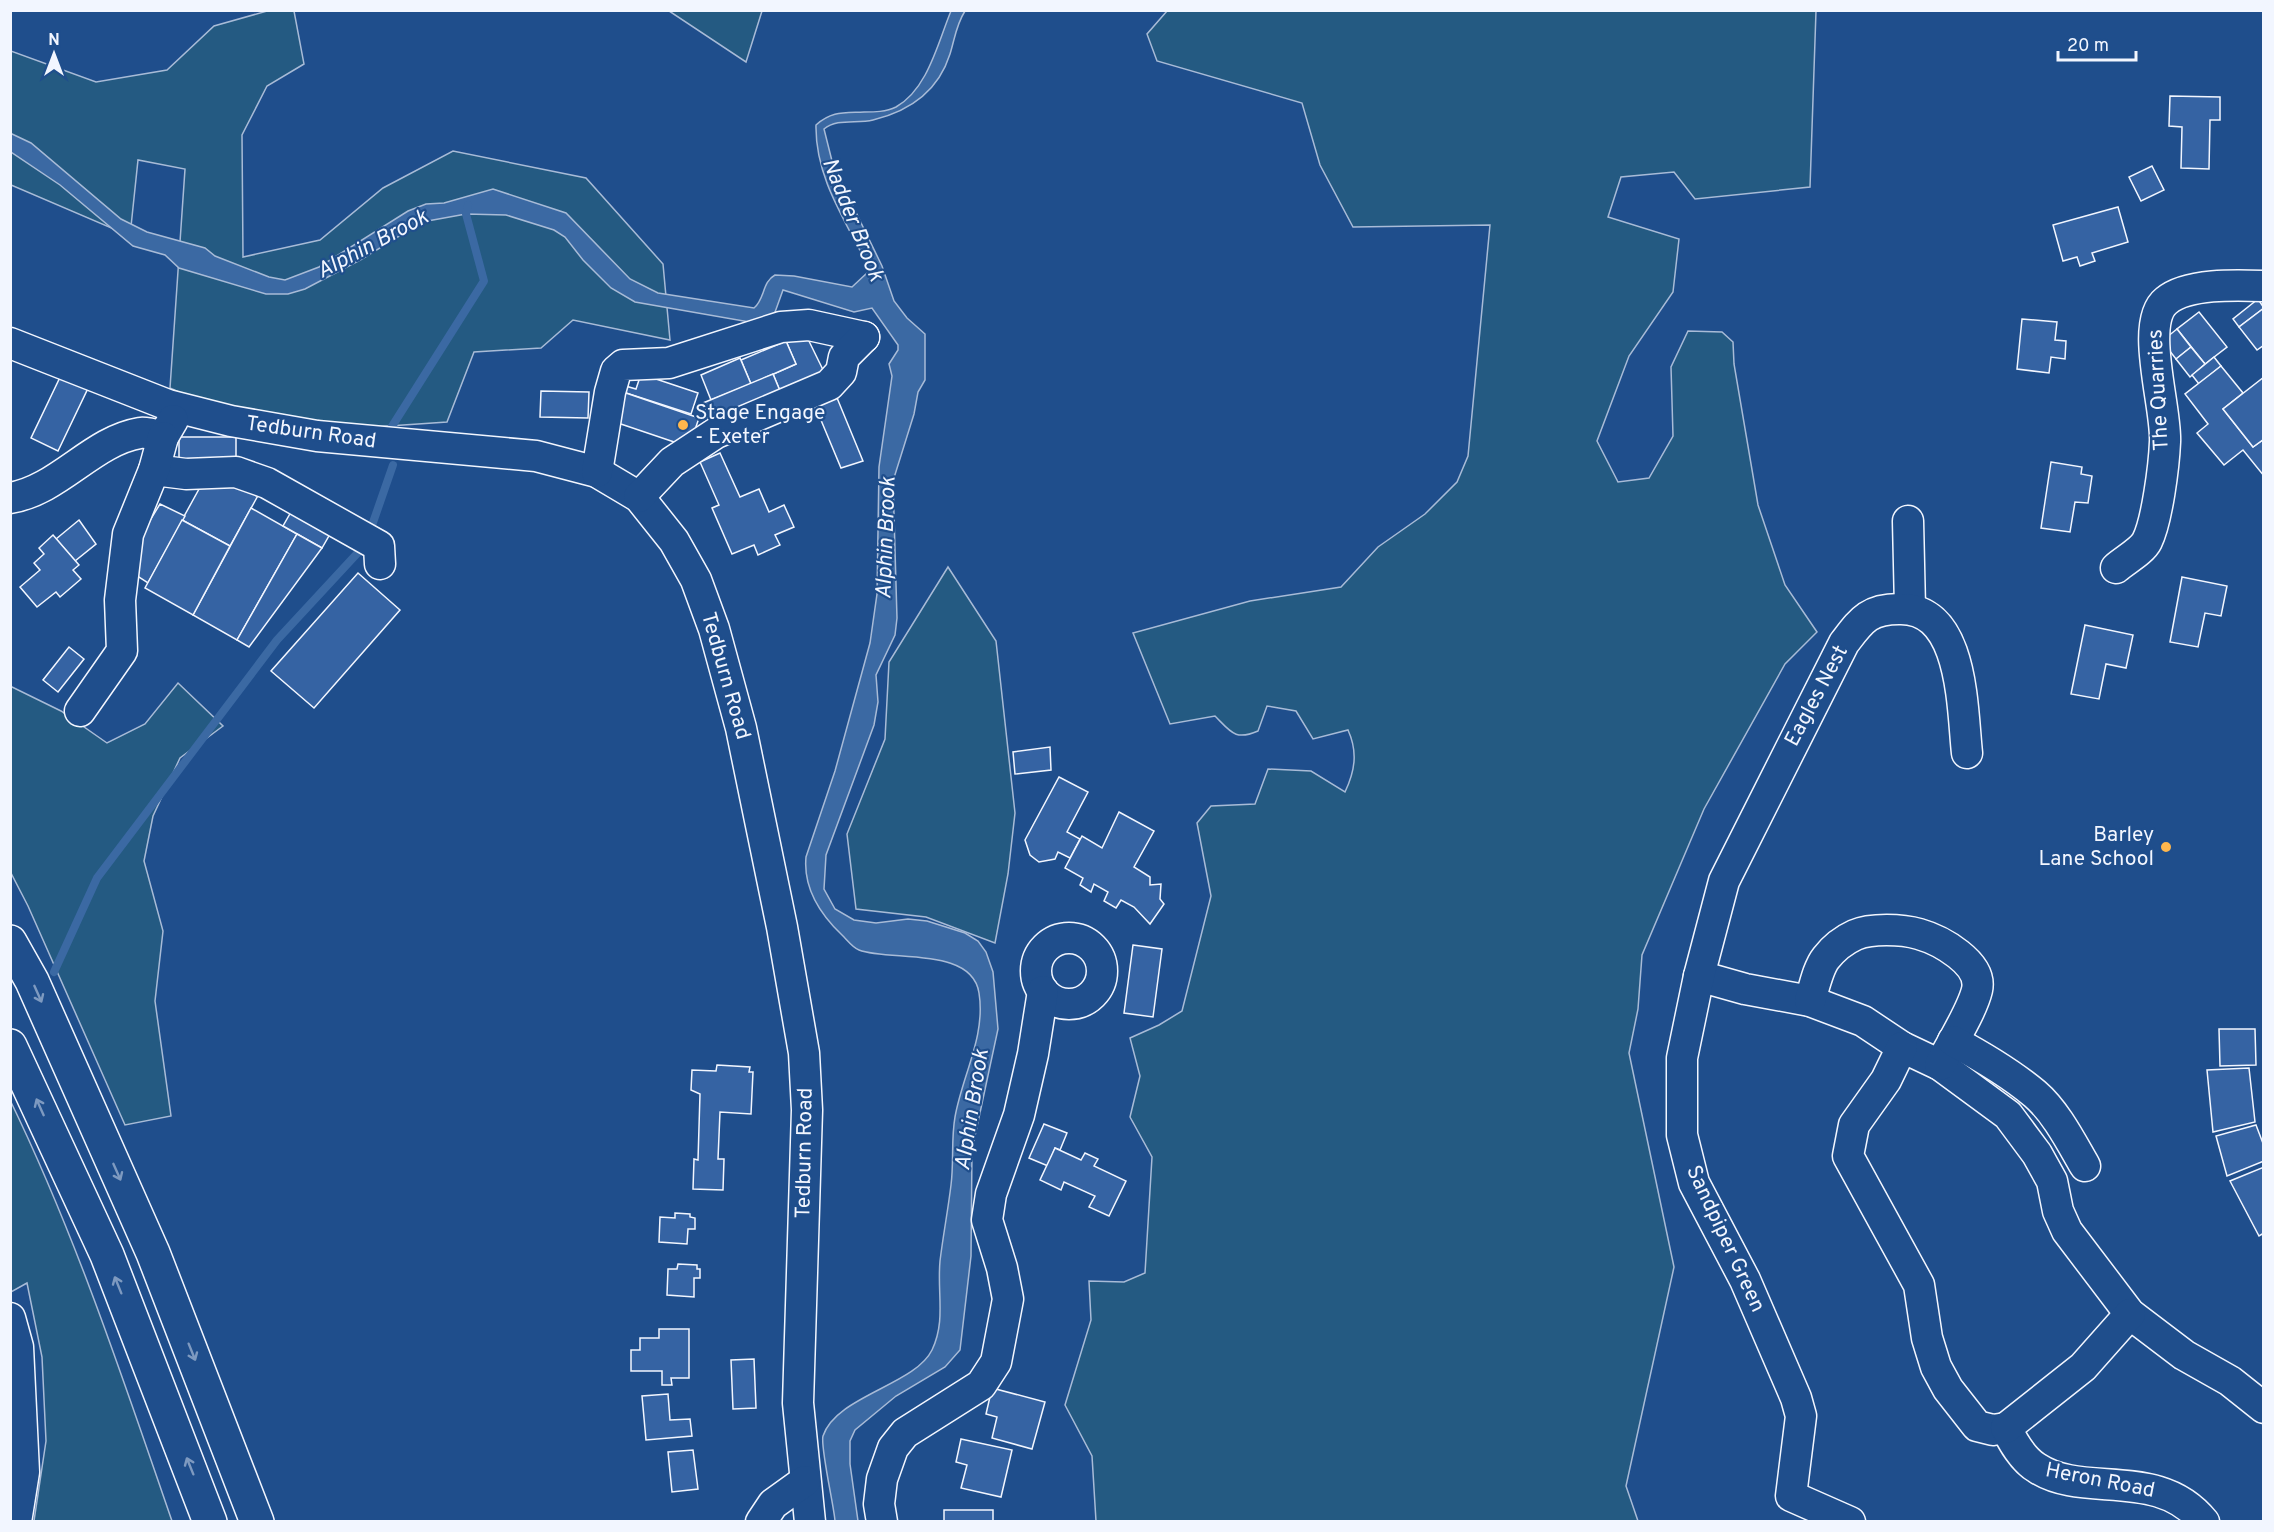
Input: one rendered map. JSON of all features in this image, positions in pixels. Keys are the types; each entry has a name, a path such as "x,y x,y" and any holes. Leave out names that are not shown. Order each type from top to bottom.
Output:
{"highway":[{"path":"10,942 32,981 153,1253 257,1521"},
{"path":"10,1046 106,1255 210,1521"}],"street":[{"name":"The Quarries","path":"2116,568 2147,542 2155,516 2165,443 2161,388 2152,334 2158,310 2174,295 2193,290 2235,285 2264,286"},
{"path":"597,471 610,392 616,371 623,365 669,363 781,327 809,325 864,337 844,357 841,372 829,385 717,433 672,462 639,497"},
{"name":"Tedburn Road","path":"10,343 181,409 317,436 536,456 597,471 639,497 679,551 696,580 714,629 741,728 782,927 804,1053 807,1122 798,1403 810,1521"},
{"path":"80,711 122,651 120,600 128,534 154,470 164,436 181,409"},
{"path":"10,498 21,496 47,484 122,438 143,432 164,436"},
{"path":"154,470 186,474 236,472 267,483 347,526 380,555"},
{"path":"1908,521 1910,608 1935,622 1951,648 1957,665 1967,753"},
{"name":"Eagles Nest","path":"1699,976 1724,881 1844,643 1863,618 1889,609 1910,608"},
{"path":"1810,1001 1824,959 1842,942 1856,934 1890,931 1916,933 1934,939 1970,964 1976,974 1977,989 1946,1053"},
{"path":"1699,976 1745,989 1810,1001 1863,1021 1902,1047 1988,1060 2037,1095 2063,1129 2085,1166"},
{"name":"Sandpiper Green","path":"1699,976 1682,1059 1682,1135 1694,1183 1745,1280 1796,1398 1801,1416 1789,1509 1850,1521"},
{"path":"882,1521 879,1504 882,1479 893,1448 905,1433 981,1385 996,1362 1008,1299 1002,1268 987,1220 991,1194 1019,1115 1033,1054 1042,991"},
{"path":"1902,1047 1886,1080 1854,1125 1848,1156 1919,1285 1927,1338 1936,1368 1977,1426 1993,1430 2006,1428 2083,1367 2130,1314"},
{"path":"1946,1053 2019,1127 2052,1181 2058,1211 2067,1231 2130,1314 2184,1355 2230,1381 2264,1408"},
{"path":"10,1318 18,1347 24,1472 16,1521"},
{"name":"Heron Road","path":"2006,1428 2015,1445 2036,1468 2064,1478 2125,1484 2161,1492 2182,1502 2204,1521"},
{"path":"761,1521 773,1504 805,1481"}],"shaded area":[{"path":"267,11 294,11 304,64 267,86 242,135 243,257 320,240 383,188 453,151 586,178 663,264 670,340 573,320 541,348 474,352 447,422 345,429 228,415 170,388 185,169 138,160 130,236 11,185 11,51 96,82 167,70 214,26"},
{"path":"669,11 762,11 746,62"},
{"path":"1167,11 1816,11 1810,187 1695,199 1674,172 1621,177 1608,217 1679,239 1673,292 1629,356 1597,441 1618,482 1649,478 1673,436 1671,367 1688,331 1722,332 1733,342 1734,364 1758,505 1785,585 1817,632 1785,664 1704,809 1642,955 1638,1009 1629,1053 1674,1267 1626,1486 1638,1521 1096,1521 1092,1456 1065,1405 1091,1320 1089,1281 1124,1282 1145,1273 1152,1157 1130,1117 1140,1076 1130,1038 1159,1025 1182,1011 1211,896 1197,823 1211,806 1255,804 1268,769 1311,771 1345,792 1354,761 1353,746 1348,730 1313,739 1296,711 1267,706 1258,731 1244,735 1234,733 1215,716 1170,724 1133,633 1250,601 1341,587 1378,547 1425,514 1457,482 1468,456 1490,225 1353,227 1320,165 1302,103 1157,61 1147,34"},
{"path":"948,567 996,641 1015,813 1008,874 995,943 926,917 856,909 847,834 885,739 889,662"},
{"path":"178,683 223,726 180,758 153,816 144,861 163,931 155,1001 171,1116 125,1125 28,906 11,873 10,686 61,711 107,743 145,724"},
{"path":"10,1100 34,1151 77,1256 117,1361 172,1521 34,1521 46,1441 42,1357 27,1283 11,1292"}],"water":[{"path":"951,11 965,11 945,67 938,79 921,98 886,116 867,121 835,124 824,129 833,165 882,266 894,301 907,318 925,334 925,380 918,392 914,414 893,481 897,618 895,635 876,675 878,702 874,725 826,855 824,889 835,909 854,920 876,923 908,919 927,921 965,933 978,941 986,952 993,972 998,1029 972,1150 971,1256 960,1350 945,1367 896,1396 855,1430 850,1441 850,1464 858,1521 835,1521 823,1451 823,1436 831,1422 843,1411 910,1373 923,1362 932,1350 936,1339 940,1318 940,1261 951,1185 954,1125 958,1102 976,1040 980,1009 979,993 973,978 962,968 928,958 873,953 855,948 820,910 807,880 806,857 835,771 870,643 877,594 879,467 892,376 889,364 898,350 898,345 872,308 854,312 783,290 774,315 755,323 635,302 611,288 583,260 565,237 554,230 506,215 466,214 422,222 362,259 305,289 288,294 266,294 179,268 165,255 133,246 60,185 11,152 10,133 31,143 121,219 147,232 205,248 215,256 269,277 285,280 319,267 408,211 426,204 444,203 493,189 566,213 630,279 658,293 754,308 768,282 775,275 794,276 852,287 868,272 865,260 825,178 820,161 816,125 827,117 838,114 888,110 907,99 931,64"}],"building":[{"path":"2170,96 2220,97 2220,120 2210,120 2209,169 2181,168 2182,127 2169,126"},
{"path":"2152,166 2164,190 2141,201 2129,177"},
{"path":"2118,207 2128,242 2092,253 2095,261 2080,266 2077,257 2063,261 2053,225"},
{"path":"2258,299 2264,308 2239,327 2233,319"},
{"path":"2264,308 2264,345 2257,350 2239,327"},
{"path":"2199,312 2227,347 2205,364 2177,329"},
{"path":"2022,319 2057,322 2055,340 2066,341 2065,359 2051,357 2049,373 2017,369"},
{"path":"2177,329 2191,347 2176,359 2162,341"},
{"path":"805,333 828,380 783,398 773,374 796,364 786,341"},
{"path":"786,341 796,364 751,384 741,360"},
{"path":"2191,347 2205,364 2190,377 2176,359"},
{"path":"2214,357 2221,366 2199,384 2192,375"},
{"path":"740,358 751,384 711,400 701,375"},
{"path":"2221,366 2243,393 2223,409 2253,447 2264,439 2264,476 2243,450 2224,465 2197,433 2208,424 2185,394"},
{"path":"64,369 91,382 58,451 31,438"},
{"path":"641,374 698,393 691,414 620,391 622,385 636,389"},
{"path":"773,374 783,398 711,426 703,403"},
{"path":"2264,377 2264,439 2253,447 2223,409"},
{"path":"541,391 589,392 588,418 540,417"},
{"path":"620,391 699,418 689,447 609,420"},
{"path":"835,393 863,461 841,468 813,401"},
{"path":"179,437 236,437 236,462 179,463"},
{"path":"720,453 740,497 759,489 769,512 784,505 794,527 775,535 780,545 758,555 754,545 732,554 712,508 719,505 700,462"},
{"path":"2051,462 2082,467 2081,474 2092,476 2088,503 2075,502 2070,532 2041,528"},
{"path":"204,480 260,492 230,546 182,520"},
{"path":"160,504 185,516 148,583 131,572 138,540"},
{"path":"251,508 297,534 237,640 193,615"},
{"path":"291,512 330,534 322,548 283,526"},
{"path":"79,520 96,544 75,561 56,539"},
{"path":"182,520 230,546 193,615 145,588"},
{"path":"297,534 322,548 249,647 237,640"},
{"path":"53,535 79,565 73,570 81,579 60,597 56,592 37,607 20,587 40,570 34,563 44,554 39,548"},
{"path":"358,573 400,610 314,708 271,671"},
{"path":"2182,577 2227,586 2221,616 2205,613 2198,647 2170,642"},
{"path":"2085,625 2133,635 2126,668 2106,664 2099,699 2071,694"},
{"path":"69,647 84,659 58,692 43,680"},
{"path":"1050,747 1051,770 1015,774 1013,752"},
{"path":"1059,777 1088,792 1067,832 1080,839 1070,858 1058,852 1055,859 1039,862 1030,855 1025,840"},
{"path":"1119,812 1154,831 1134,867 1150,877 1150,885 1161,884 1160,899 1164,904 1150,924 1134,907 1121,900 1116,908 1104,901 1108,892 1094,884 1091,892 1080,885 1083,878 1065,868 1082,836 1102,848"},
{"path":"1133,945 1162,949 1153,1017 1124,1013"},
{"path":"2219,1029 2255,1029 2256,1065 2220,1066"},
{"path":"717,1065 750,1067 749,1072 753,1072 751,1114 720,1112 718,1159 724,1159 723,1190 693,1189 694,1159 698,1160 700,1094 691,1090 692,1070 716,1071"},
{"path":"2249,1068 2255,1122 2213,1132 2207,1070"},
{"path":"1044,1124 1067,1133 1060,1150 1055,1148 1048,1166 1029,1158"},
{"path":"2256,1125 2264,1146 2264,1161 2227,1176 2216,1136"},
{"path":"1055,1148 1081,1160 1085,1153 1098,1159 1094,1166 1126,1181 1109,1216 1089,1207 1095,1196 1064,1182 1061,1190 1040,1180"},
{"path":"2264,1167 2264,1233 2259,1236 2230,1181"},
{"path":"675,1213 690,1214 690,1217 695,1218 695,1229 688,1229 687,1244 659,1242 660,1217 675,1218"},
{"path":"678,1264 697,1265 697,1269 700,1269 700,1278 694,1278 694,1297 667,1295 668,1269 677,1269"},
{"path":"659,1329 689,1329 689,1378 671,1378 672,1385 662,1385 662,1371 631,1371 631,1350 640,1350 640,1338 659,1338"},
{"path":"754,1359 756,1408 733,1409 731,1360"},
{"path":"992,1388 1045,1402 1032,1449 992,1438 997,1417 986,1414"},
{"path":"668,1394 670,1420 690,1419 692,1436 646,1440 642,1396"},
{"path":"961,1439 1012,1450 1001,1497 961,1488 967,1465 956,1462"},
{"path":"693,1450 698,1489 672,1492 668,1452"},
{"path":"944,1510 993,1510 993,1522 944,1522"}],"waterway":[{"path":"391,428 484,281 466,214 468,205"},
{"path":"369,534 393,465"},
{"path":"54,972 97,878 277,640 365,545"}],"place":[{"name":"Stage Engage - Exeter","path":"683,425"},
{"name":"Barley Lane School","path":"2166,847"}],"water label":[{"name":"Nadder Brook","path":"852,220"},
{"name":"Alphin Brook","path":"373,245"},
{"name":"Alphin Brook","path":"887,538"},
{"name":"Alphin Brook","path":"973,1110"}]}
